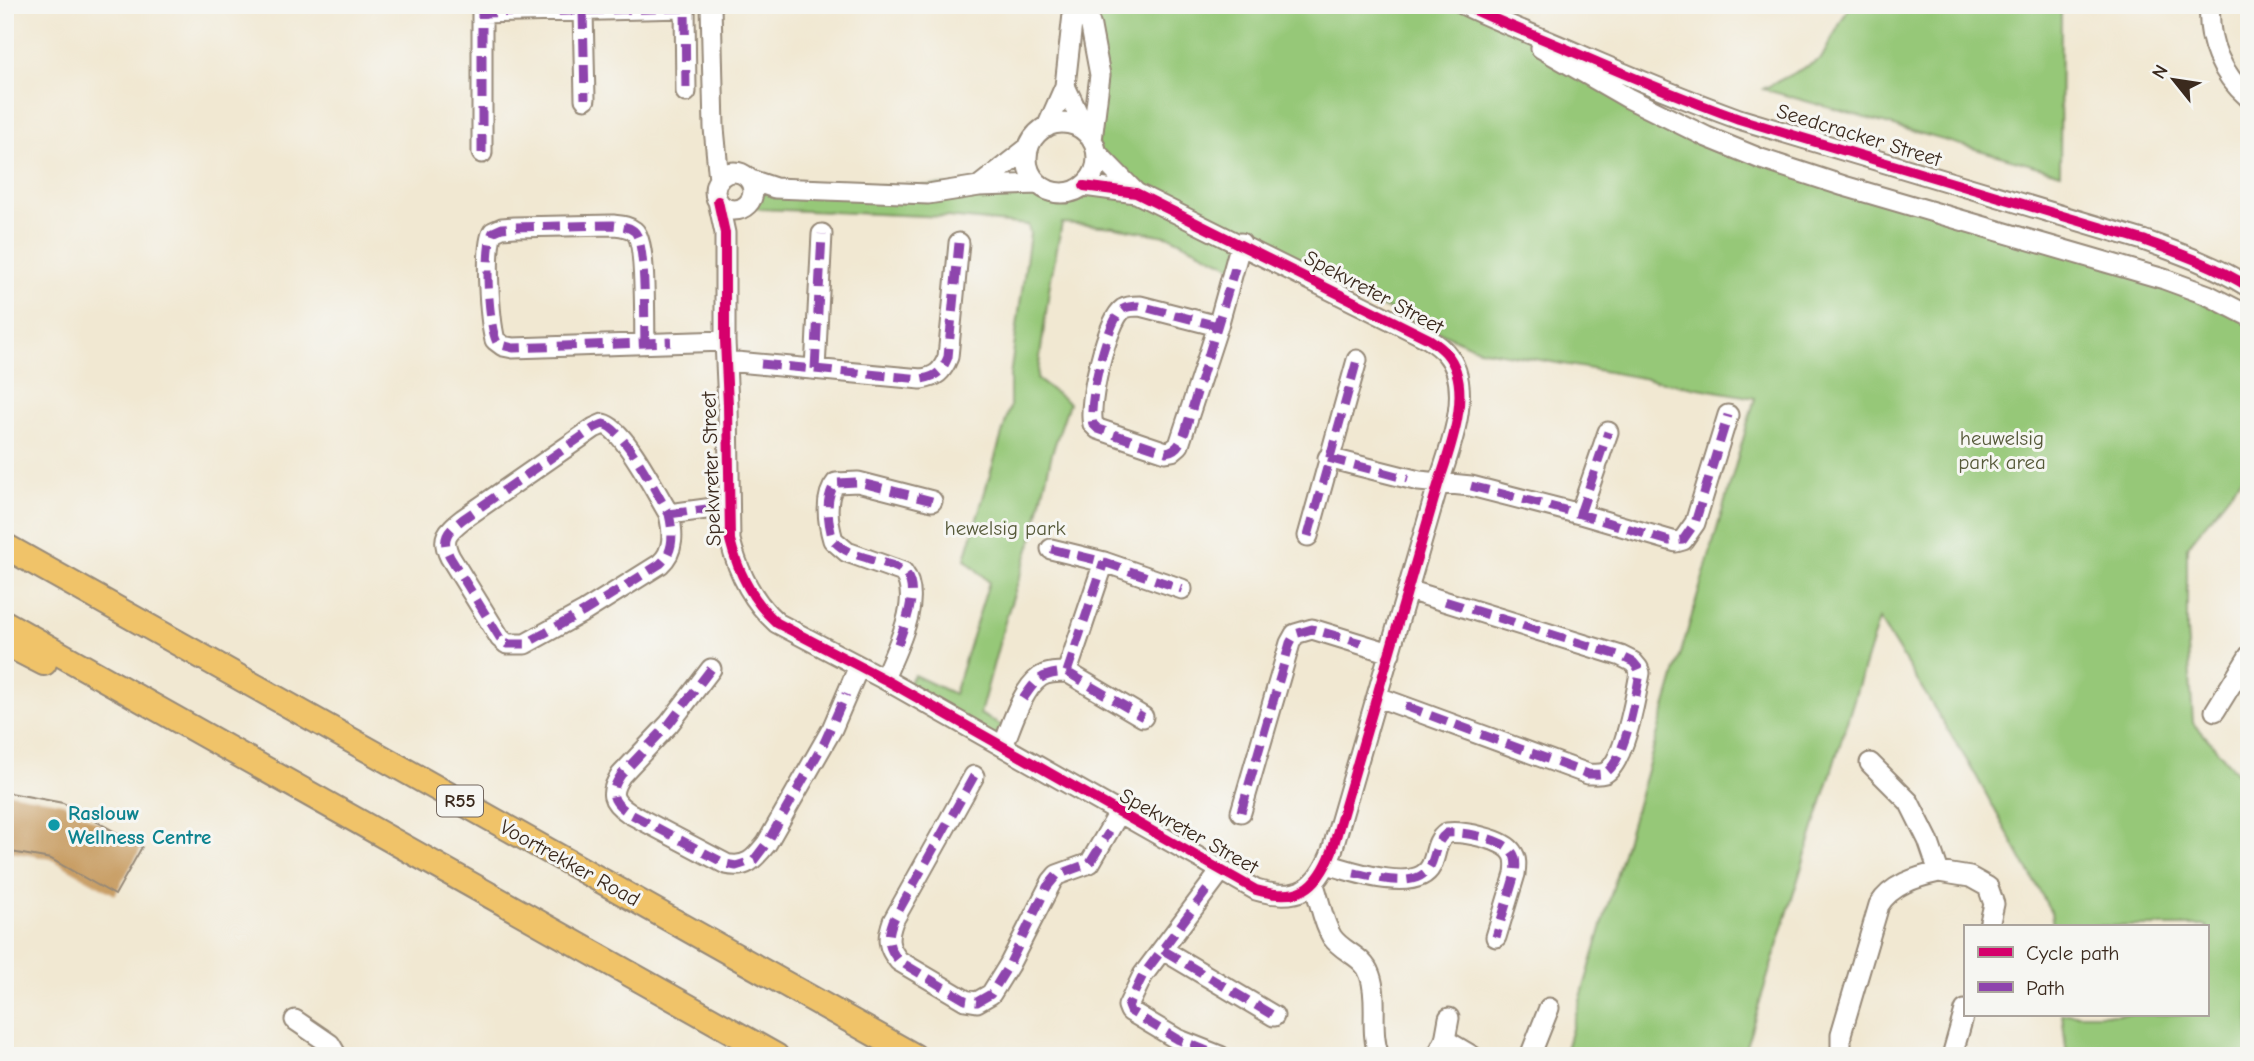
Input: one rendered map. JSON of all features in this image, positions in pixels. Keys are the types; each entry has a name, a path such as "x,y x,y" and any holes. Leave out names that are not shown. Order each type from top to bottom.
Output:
{"main road":[{"name":"Voortrekker Road","path":"5,546 915,1056"},
{"path":"5,623 776,1056"},
{"path":"5,643 87,685 207,736"}],"street":[{"path":"711,5 716,151 740,182 743,208 727,205 716,187 740,182 775,188 928,194 979,186 1039,184"},
{"path":"1047,127 1065,86 1074,5"},
{"path":"1084,5 1101,75 1093,143"},
{"name":"Seedcracker Street","path":"1464,5 1504,25 1628,98 1737,150 1844,186 2164,279 2249,316"},
{"path":"2210,5 2208,22 2219,61 2230,78 2249,98"},
{"path":"482,153 482,13 554,8 583,11 685,8 686,92"},
{"path":"583,11 585,99"},
{"name":"Seedcracker Street","path":"1504,25 1577,53 1675,96 1738,119 2143,240 2198,261 2249,287"},
{"path":"1065,86 1093,143 1097,165 1093,174 1084,186 1072,192 1060,193 1047,190 1039,184 1028,168 1030,147 1036,136 1047,127 1072,124 1085,132 1093,143"},
{"name":"Spekvreter Street","path":"1093,143 1136,193"},
{"path":"979,186 1030,147"},
{"name":"Spekvreter Street","path":"727,205 725,341 730,540 746,584 756,602 778,623 884,679 1256,890 1277,895 1296,893 1314,885 1327,864 1452,440 1459,398 1457,374 1446,352 1429,339 1241,243 1136,193 1084,186"},
{"path":"645,344 642,247 636,232 626,226 613,225 515,227 493,232 488,246 490,294 493,333 498,344 513,348 645,344 725,341"},
{"path":"815,369 822,234"},
{"path":"726,361 921,379 937,375 948,357 959,243"},
{"path":"1218,326 1140,306 1123,309 1110,328 1092,406 1093,424 1098,429 1166,452 1175,449 1185,432 1218,326 1241,243"},
{"path":"1308,536 1357,360"},
{"path":"1328,458 1437,485 1471,486 1580,514 1668,541 1683,540 1695,523 1728,415"},
{"path":"603,424 609,425 621,435 669,514 672,529 670,550 660,564 585,611 525,644 507,644 500,638 445,547 448,533 463,519 603,424"},
{"path":"1580,514 1608,432"},
{"path":"884,679 909,612 912,596 910,583 903,572 847,552 833,540 828,510 830,492 836,483 858,482 932,501"},
{"path":"669,514 728,506"},
{"path":"1051,550 1104,562 1182,589"},
{"path":"1067,672 1104,562"},
{"path":"1378,696 1588,774 1607,771 1614,765 1624,744 1640,673 1639,667 1633,662 1597,648 1408,590"},
{"path":"1241,812 1290,643 1295,634 1312,629 1390,653"},
{"path":"2215,711 2249,656"},
{"path":"710,669 669,724 621,775 613,793 619,806 629,813 726,864 736,866 754,860 767,843 832,729 859,666"},
{"path":"1003,746 1023,699 1033,683 1042,676 1067,672 1143,717"},
{"path":"1870,763 1909,802 1928,840 1938,872"},
{"path":"974,776 893,921 888,938 892,953 899,961 972,1002 991,994 1052,881 1057,875 1090,863 1119,813"},
{"path":"1327,864 1354,873 1401,880 1425,873 1430,867 1438,842 1447,833 1479,836 1505,845 1511,849 1516,864 1496,937"},
{"path":"1220,1056 1177,1039 1128,1009 1143,975 1221,871"},
{"path":"1845,1056 1841,1048 1841,1034 1879,905 1890,892 1920,876 1938,872 1970,877 1988,887 1994,904 1989,925"},
{"path":"1314,885 1332,937 1366,964 1373,984 1375,1041 1379,1056"},
{"path":"1163,950 1274,1016"},
{"path":"1530,1056 1549,1008"},
{"path":"1952,1056 1964,1014"},
{"path":"1449,1018 1441,1048 1472,1056"},
{"path":"295,1020 330,1044 337,1056"}],"green space":[{"name":"heuwelsig park area","path":"1084,5 1461,5 1511,27 1695,142 2076,254 2249,321 2249,469 2187,547 2187,630 2193,722 2249,787 2249,1056 2067,1056 2062,1016 2208,1016 2208,925 2053,925 2051,912 1974,772 1879,619 1743,1056 1564,1056 1755,398 1478,349 1241,244 1235,268 1171,237 1115,227 1062,223 1050,283 1037,379 1069,403 1052,453 1032,540 1006,618 980,714 1002,726 992,740 903,691 914,675 954,694 989,582 965,559 1010,407 1010,376 1030,234 1028,225 947,217 760,209 749,203 775,188 1039,184 1056,192 1076,187 1100,186 1129,192 1097,153 1101,81"},
{"path":"1850,5 2061,5 2060,173 1763,89 1821,59"}],"building":[{"name":"Raslouw Wellness Centre","path":"5,792 63,803 142,847 115,895 51,859 5,851"}],"marked path":[{"path":"482,153 482,13 685,8 686,92"},
{"path":"583,11 585,99"},
{"path":"645,344 645,334 645,302 643,266 638,238 634,231 613,225 515,227 493,232 490,240 488,288 492,323 498,344 513,348 671,342"},
{"path":"815,369 822,234"},
{"path":"761,364 921,379 935,375 948,357 959,243"},
{"path":"1218,326 1140,306 1123,309 1111,329 1100,364 1093,400 1093,424 1098,429 1166,452 1176,448 1185,432 1235,268"},
{"path":"1308,536 1357,360"},
{"path":"1471,486 1580,514 1669,541 1683,540 1695,523 1728,415"},
{"path":"603,424 611,428 630,449 669,514 672,534 668,553 660,564 585,611 525,644 507,644 500,638 450,557 446,544 447,535 463,519 603,424"},
{"path":"1580,514 1608,432"},
{"path":"1328,458 1408,479"},
{"path":"898,644 910,607 911,587 908,578 903,571 848,552 833,540 828,503 836,483 858,482 932,501"},
{"path":"669,514 707,509"},
{"path":"1051,549 1104,562 1182,589"},
{"path":"1023,699 1040,678 1067,672 1104,562"},
{"path":"1405,706 1588,774 1605,773 1612,766 1624,742 1640,673 1633,662 1438,599"},
{"path":"1241,812 1290,643 1295,634 1312,629 1361,643"},
{"path":"711,669 669,724 621,775 614,796 618,805 629,813 726,864 736,866 754,860 767,843 824,743 846,694"},
{"path":"1067,672 1143,717"},
{"path":"974,776 893,921 889,937 890,947 899,961 965,1000 977,1002 991,994 1009,965 1047,887 1057,875 1090,863 1109,832"},
{"path":"1354,873 1398,880 1418,877 1432,862 1439,842 1447,833 1472,835 1501,843 1512,852 1516,865 1496,937"},
{"path":"1207,890 1143,975 1128,1006 1130,1011 1177,1039 1220,1056"},
{"path":"1163,950 1274,1016"}],"cycle path":[{"path":"1464,5 1739,119 2143,240 2210,266 2249,287"},
{"path":"718,201 725,233 730,540 742,575 760,605 777,623 884,679 1256,890 1295,893 1304,890 1320,875 1332,851 1453,436 1459,382 1444,351 1429,339 1136,193 1084,186"}],"place":[{"name":"Raslouw Wellness Centre","path":"54,825"}],"park label":[{"name":"hewelsig park","path":"1005,528"}]}
